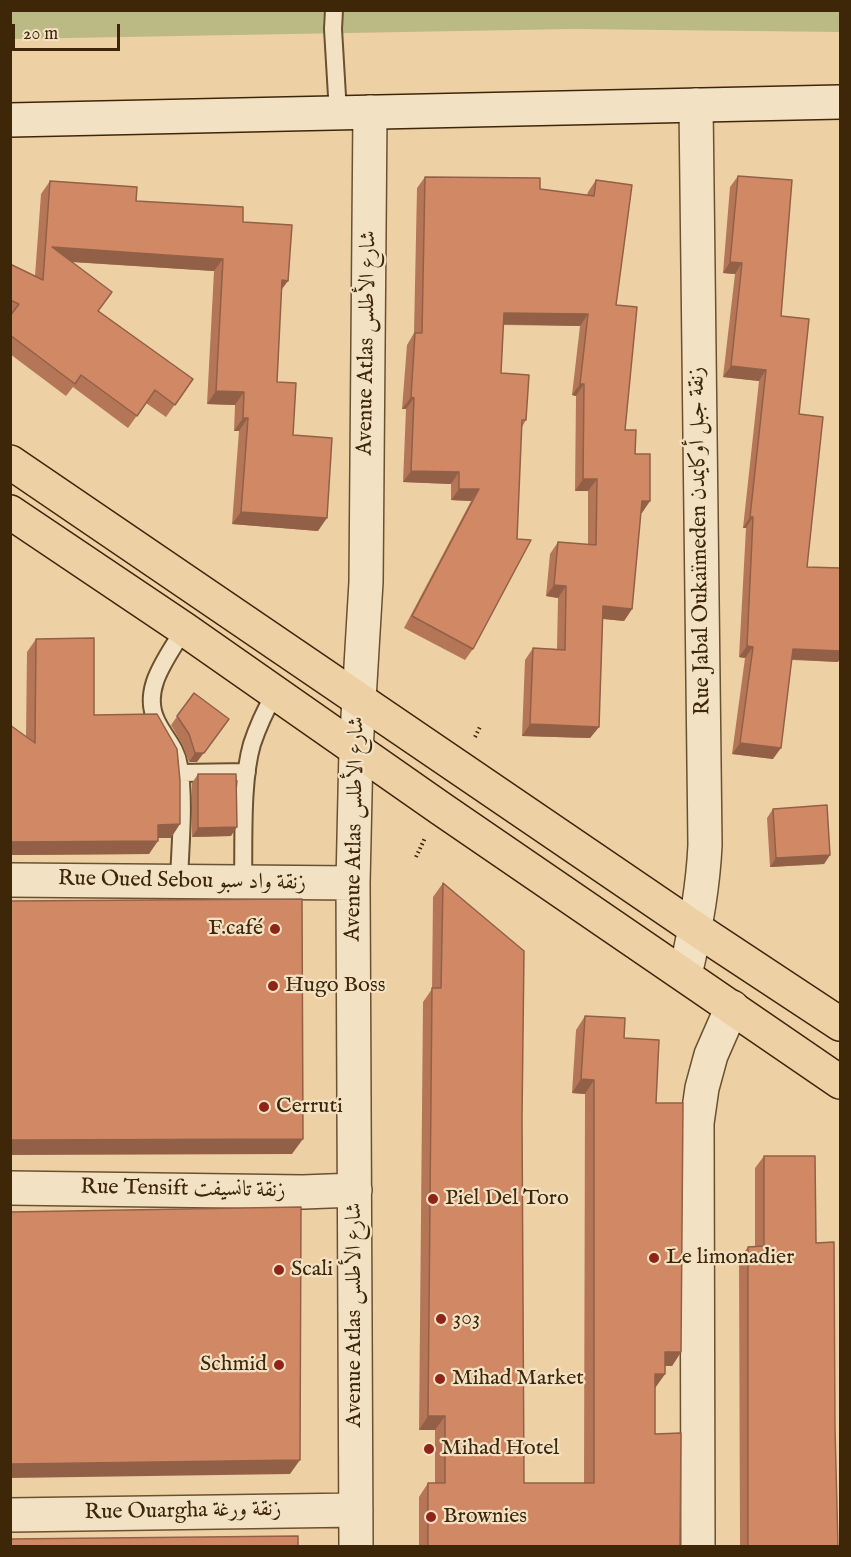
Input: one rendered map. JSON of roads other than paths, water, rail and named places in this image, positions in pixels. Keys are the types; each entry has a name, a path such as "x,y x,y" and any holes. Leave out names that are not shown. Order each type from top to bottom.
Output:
{"main road":[{"path":"10,462 696,929 840,1024"},
{"path":"10,512 184,629 356,750 840,1082"}],"street":[{"path":"10,120 840,102"},
{"name":"Rue Jabal Oukaïmeden زنقة جبل أوكايمدن","path":"685,975 696,929 705,845 696,105"},
{"name":"Avenue Atlas شارع الأطلس","path":"356,1546 353,883 356,750 366,582 370,112"},
{"name":"Rue Oued Sebou زنقة واد سبو","path":"10,880 353,883"},
{"path":"698,1546 697,1123 702,1088 711,1055 732,1007"},
{"name":"Rue Tensift زنقة تانسيفت","path":"10,1188 303,1192 355,1190"},
{"name":"Rue Ouargha زنقة ورغة","path":"10,1515 356,1510"}],"lane":[{"path":"334,10 338,113"},
{"path":"179,882 181,773 175,750 152,712 151,701 154,680 184,629"},
{"path":"243,882 247,772 252,744 275,693"},
{"path":"181,773 247,772"}],"place":[{"name":"F.café","path":"275,929"},
{"name":"Hugo Boss","path":"273,986"},
{"name":"Cerruti","path":"264,1107"},
{"name":"Piel Del Toro","path":"433,1199"},
{"name":"Le limonadier","path":"654,1258"},
{"name":"Scali","path":"279,1270"},
{"name":"303","path":"441,1319"},
{"name":"Schmid","path":"279,1365"},
{"name":"Mihad Market","path":"440,1379"},
{"name":"Mihad Hotel","path":"429,1449"},
{"name":"Brownies","path":"431,1517"}]}
